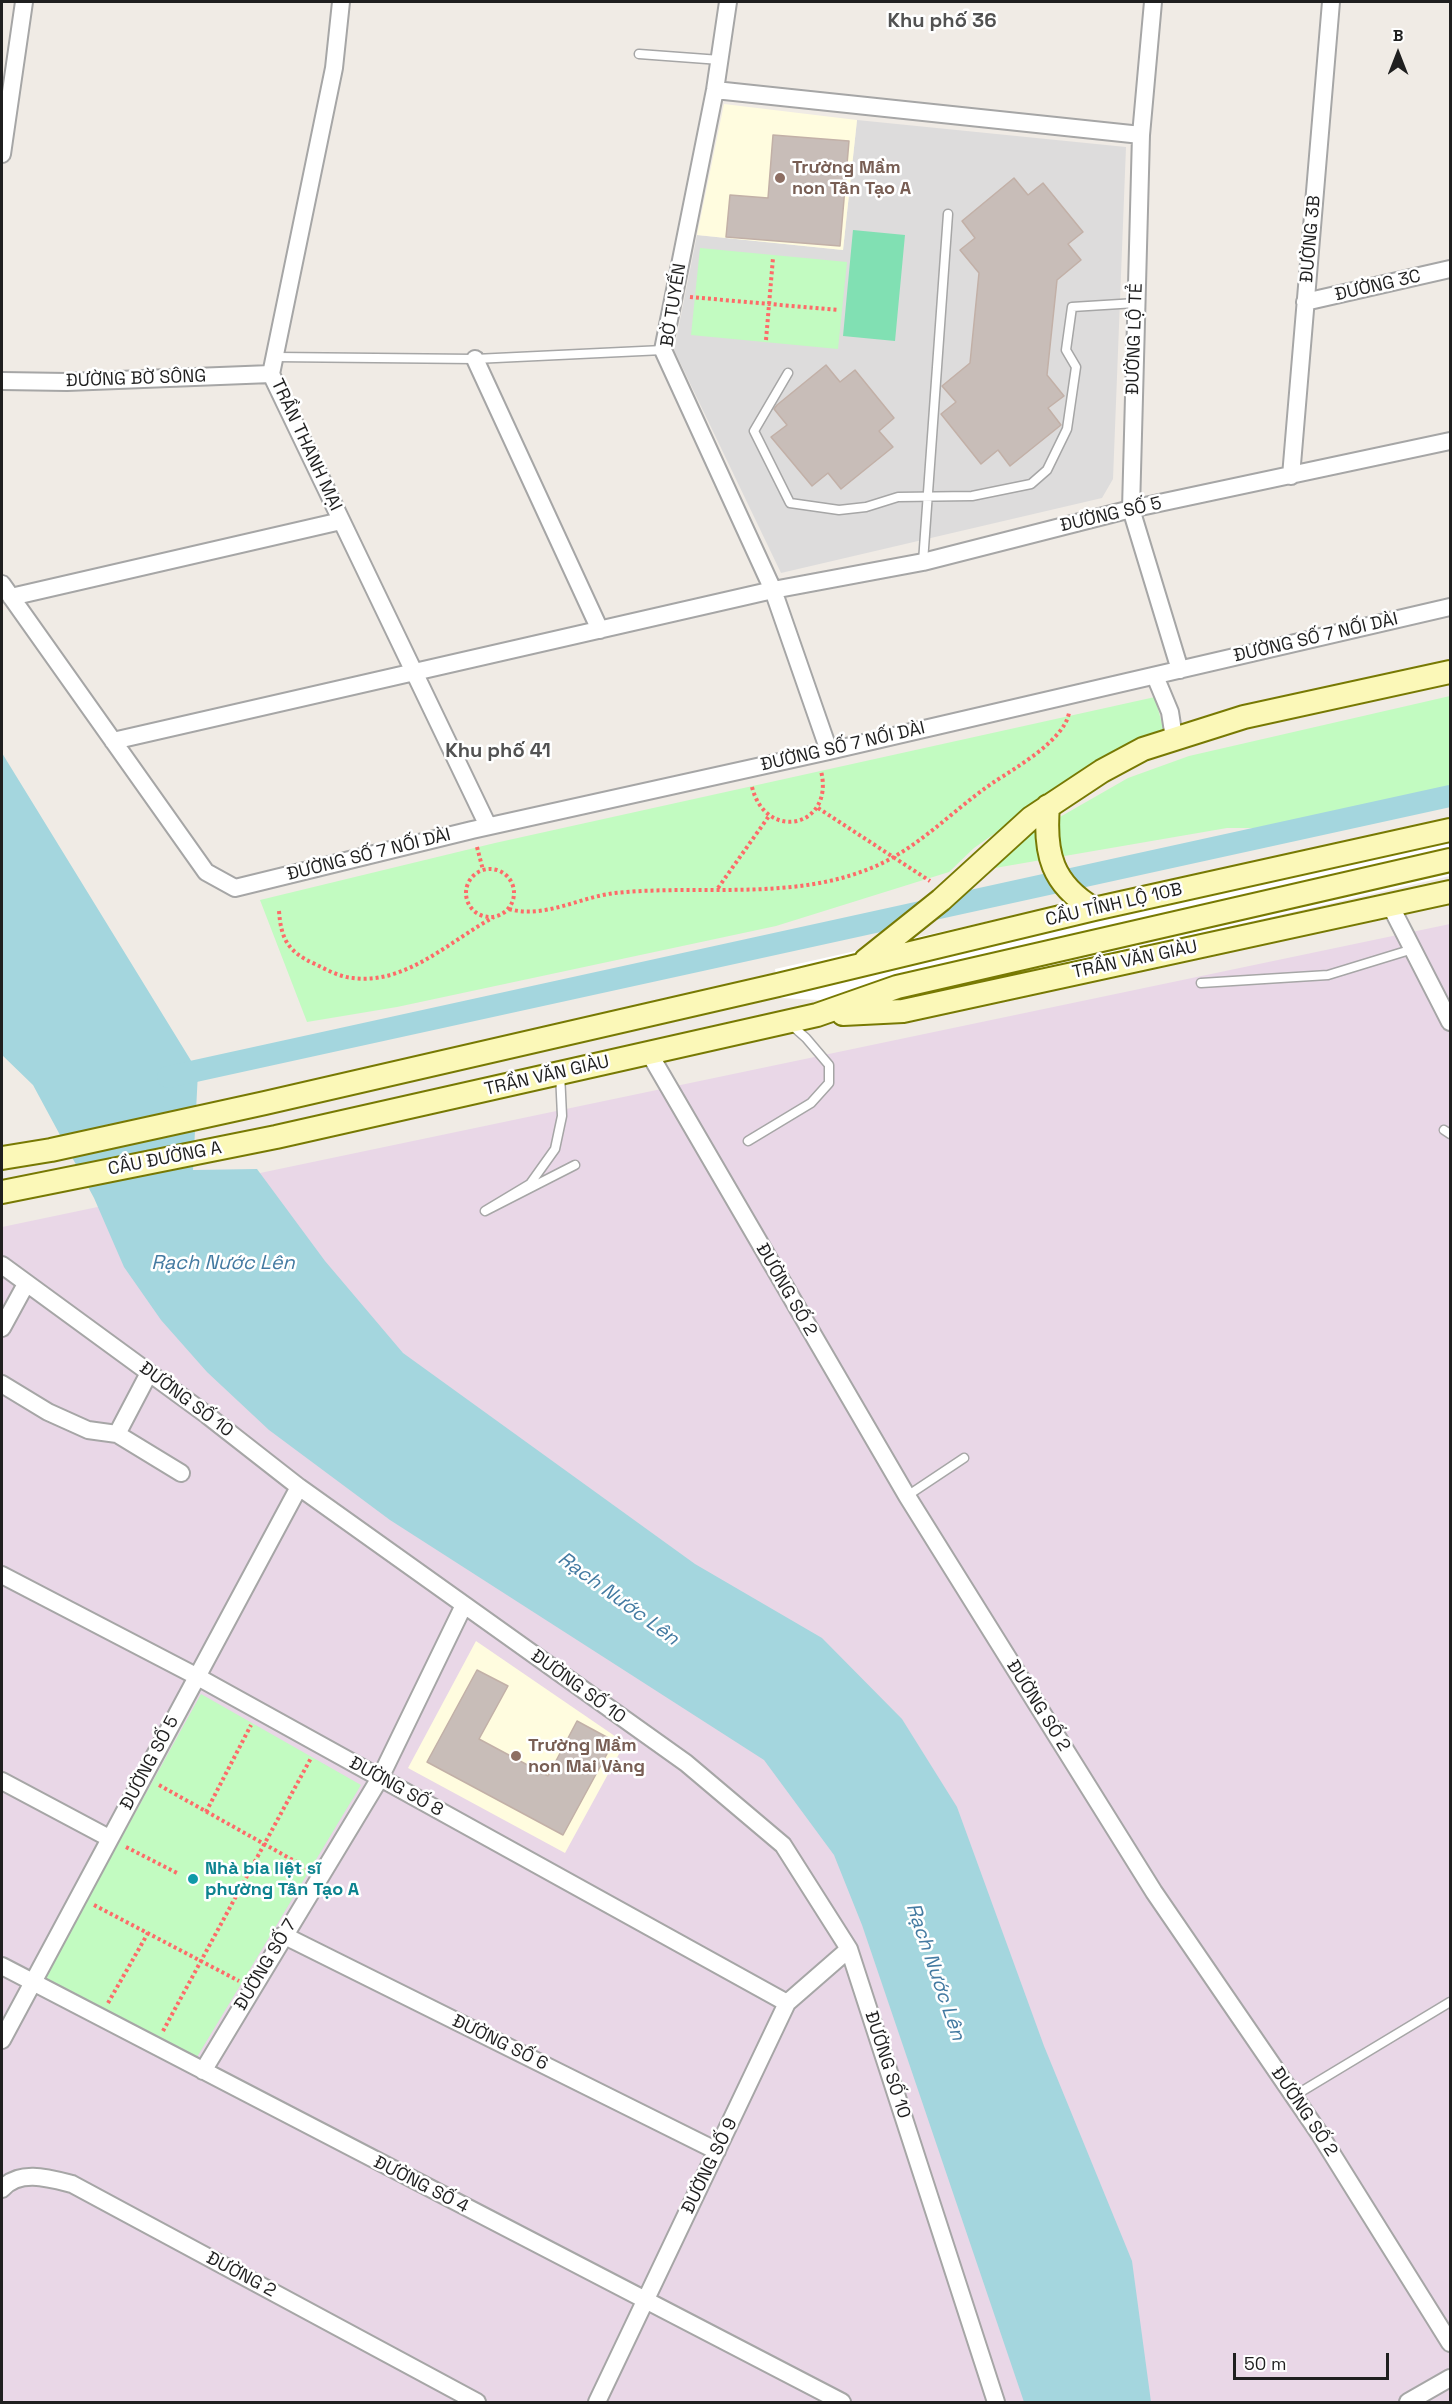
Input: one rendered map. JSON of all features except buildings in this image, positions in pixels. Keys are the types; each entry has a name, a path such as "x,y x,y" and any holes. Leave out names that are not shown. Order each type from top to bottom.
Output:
{"main road":[{"path":"861,964 1042,816 1102,771 1143,749 1244,717 1450,672"},
{"path":"1042,816 1054,868 1065,888 1094,909"},
{"name":"CẦU TỈNH LỘ 10B","path":"778,985 1094,909 1450,830"},
{"name":"CẦU TỈNH LỘ 10B","path":"856,1002 897,987 1450,860"},
{"name":"TRẦN VĂN GIÀU","path":"817,1015 903,1011 1389,903 1450,892"},
{"name":"TRẦN VĂN GIÀU","path":"265,1103 778,985"},
{"name":"TRẦN VĂN GIÀU","path":"276,1137 787,1022 856,1002"},
{"name":"CẦU ĐƯỜNG A","path":"2,1158 51,1150 265,1103"},
{"name":"CẦU ĐƯỜNG A","path":"2,1192 276,1137"}],"street":[{"path":"2,154 24,2"},
{"name":"TRẦN THANH MẠI","path":"341,2 334,68 271,374 488,826"},
{"name":"BỜ TUYẾN","path":"728,2 715,90 663,350 773,590 823,752"},
{"name":"ĐƯỜNG LỘ TẺ","path":"1153,2 1141,135 1131,509 1180,670"},
{"name":"ĐƯỜNG 3B","path":"1291,476 1332,2"},
{"path":"715,90 1141,135"},
{"name":"ĐƯỜNG 3C","path":"1305,302 1450,269"},
{"path":"475,359 600,630"},
{"name":"ĐƯỜNG BỜ SÔNG","path":"2,381 67,382 271,374"},
{"name":"ĐƯỜNG SỐ 5","path":"113,741 773,590 923,562 1131,509 1450,441"},
{"path":"113,741 6,591 342,521"},
{"name":"ĐƯỜNG SỐ 7 NỐI DÀI","path":"113,741 206,872 235,888 488,826 823,752 1450,608"},
{"path":"1155,676 1170,712 1174,738"},
{"path":"1389,903 1450,1022"},
{"name":"ĐƯỜNG SỐ 2","path":"649,1053 907,1496 1154,1892 1294,2096 1450,2343"},
{"name":"ĐƯỜNG SỐ 10","path":"2,1265 299,1486 686,1763 783,1845 849,1948 996,2403"},
{"path":"2,1328 26,1284"},
{"path":"117,1434 149,1373"},
{"path":"2,1384 48,1412 88,1430 117,1434 181,1473"},
{"name":"ĐƯỜNG SỐ 5","path":"2,2040 31,1982 299,1486"},
{"name":"ĐƯỜNG SỐ 8","path":"2,1575 196,1676 787,2003"},
{"name":"ĐƯỜNG SỐ 7","path":"203,2071 380,1778 464,1605"},
{"path":"2,1780 109,1838"},
{"name":"ĐƯỜNG SỐ 6","path":"284,1935 717,2151"},
{"name":"ĐƯỜNG SỐ 9","path":"597,2403 787,2003 849,1948"},
{"name":"ĐƯỜNG SỐ 4","path":"2,1966 842,2403"},
{"name":"ĐƯỜNG 2","path":"2,2189 9,2181 40,2176 72,2184 477,2403"},
{"path":"1408,2403 1450,2378"}],"lane":[{"path":"639,54 720,60"},
{"path":"923,562 948,214"},
{"path":"788,373 754,431 790,502 839,510 866,507 898,497 972,496 1031,484 1047,470 1067,429 1076,367 1066,350 1072,307 1136,303"},
{"path":"275,357 475,359 663,350"},
{"path":"1201,983 1328,975 1413,949"},
{"path":"748,1141 811,1103 829,1083 829,1065 807,1038 787,1022"},
{"path":"560,1073 562,1116 555,1149 530,1184 485,1211 575,1165"},
{"path":"907,1496 964,1458"},
{"path":"1294,2096 1450,2001"}],"path":[{"path":"766,340 773,258"},
{"path":"674,296 838,310"},
{"path":"509,909 520,912 538,912 613,893 718,888 758,890 801,886 854,874 911,847 983,790 1052,740 1067,724 1070,710 1068,696"},
{"path":"747,769 758,805 769,816 786,822 797,821 809,816 818,808 823,797 825,784 823,752"},
{"path":"818,808 949,892"},
{"path":"718,888 769,816"},
{"path":"279,911 280,930 285,942 302,958 353,978 374,979 399,974 509,909 515,893 509,878 503,872 495,869 479,871 465,889 468,904 479,915 494,917"},
{"path":"206,1812 259,1711"},
{"path":"155,2047 319,1744"},
{"path":"142,1776 320,1876"},
{"path":"109,1838 177,1873"},
{"path":"78,1897 252,1988"},
{"path":"99,2018 148,1933"}],"shaded area":[{"name":"Trường Mầm non Tân Tạo A","path":"724,104 857,120 843,250 697,235"},
{"path":"857,120 1126,147 1113,479 1102,498 781,573 674,350 697,235 843,250"},
{"path":"1450,924 1450,2402 2,2402 2,1227"},
{"name":"Trường Mầm non Mai Vàng","path":"476,1641 625,1743 565,1853 408,1768"}],"green space":[{"path":"853,230 905,235 895,341 843,336"},
{"path":"700,248 847,262 838,349 691,335"},
{"path":"1450,696 1450,786 1260,828 1227,828 995,868 1011,845 1128,778 1189,756"},
{"path":"1155,697 1164,732 1089,767 974,848 949,872 776,926 397,1007 307,1022 260,900 495,843"},
{"path":"201,1694 361,1785 197,2057 44,1978"}],"water":[{"name":"Rạch Nước Lên","path":"2,753 198,1072 193,1170 257,1169 325,1261 403,1353 695,1564 822,1638 902,1719 957,1807 1044,2046 1132,2261 1151,2402 1024,2402 862,1925 834,1855 764,1760 390,1520 269,1430 207,1372 161,1320 124,1267 94,1198 33,1085 2,1055"}],"pier":[{"path":"1450,818 1450,876 965,987 856,1002 781,998 775,969"}],"waterway":[{"path":"168,1077 1450,796"}],"place":[{"name":"Trường Mầm non Tân Tạo A","path":"780,178"},
{"name":"Trường Mầm non Mai Vàng","path":"516,1756"},
{"name":"Nhà bia liệt sĩ phường Tân Tạo A","path":"193,1879"}],"district":[{"name":"Khu phố 36","path":"942,22"},
{"name":"Khu phố 41","path":"498,752"}]}
